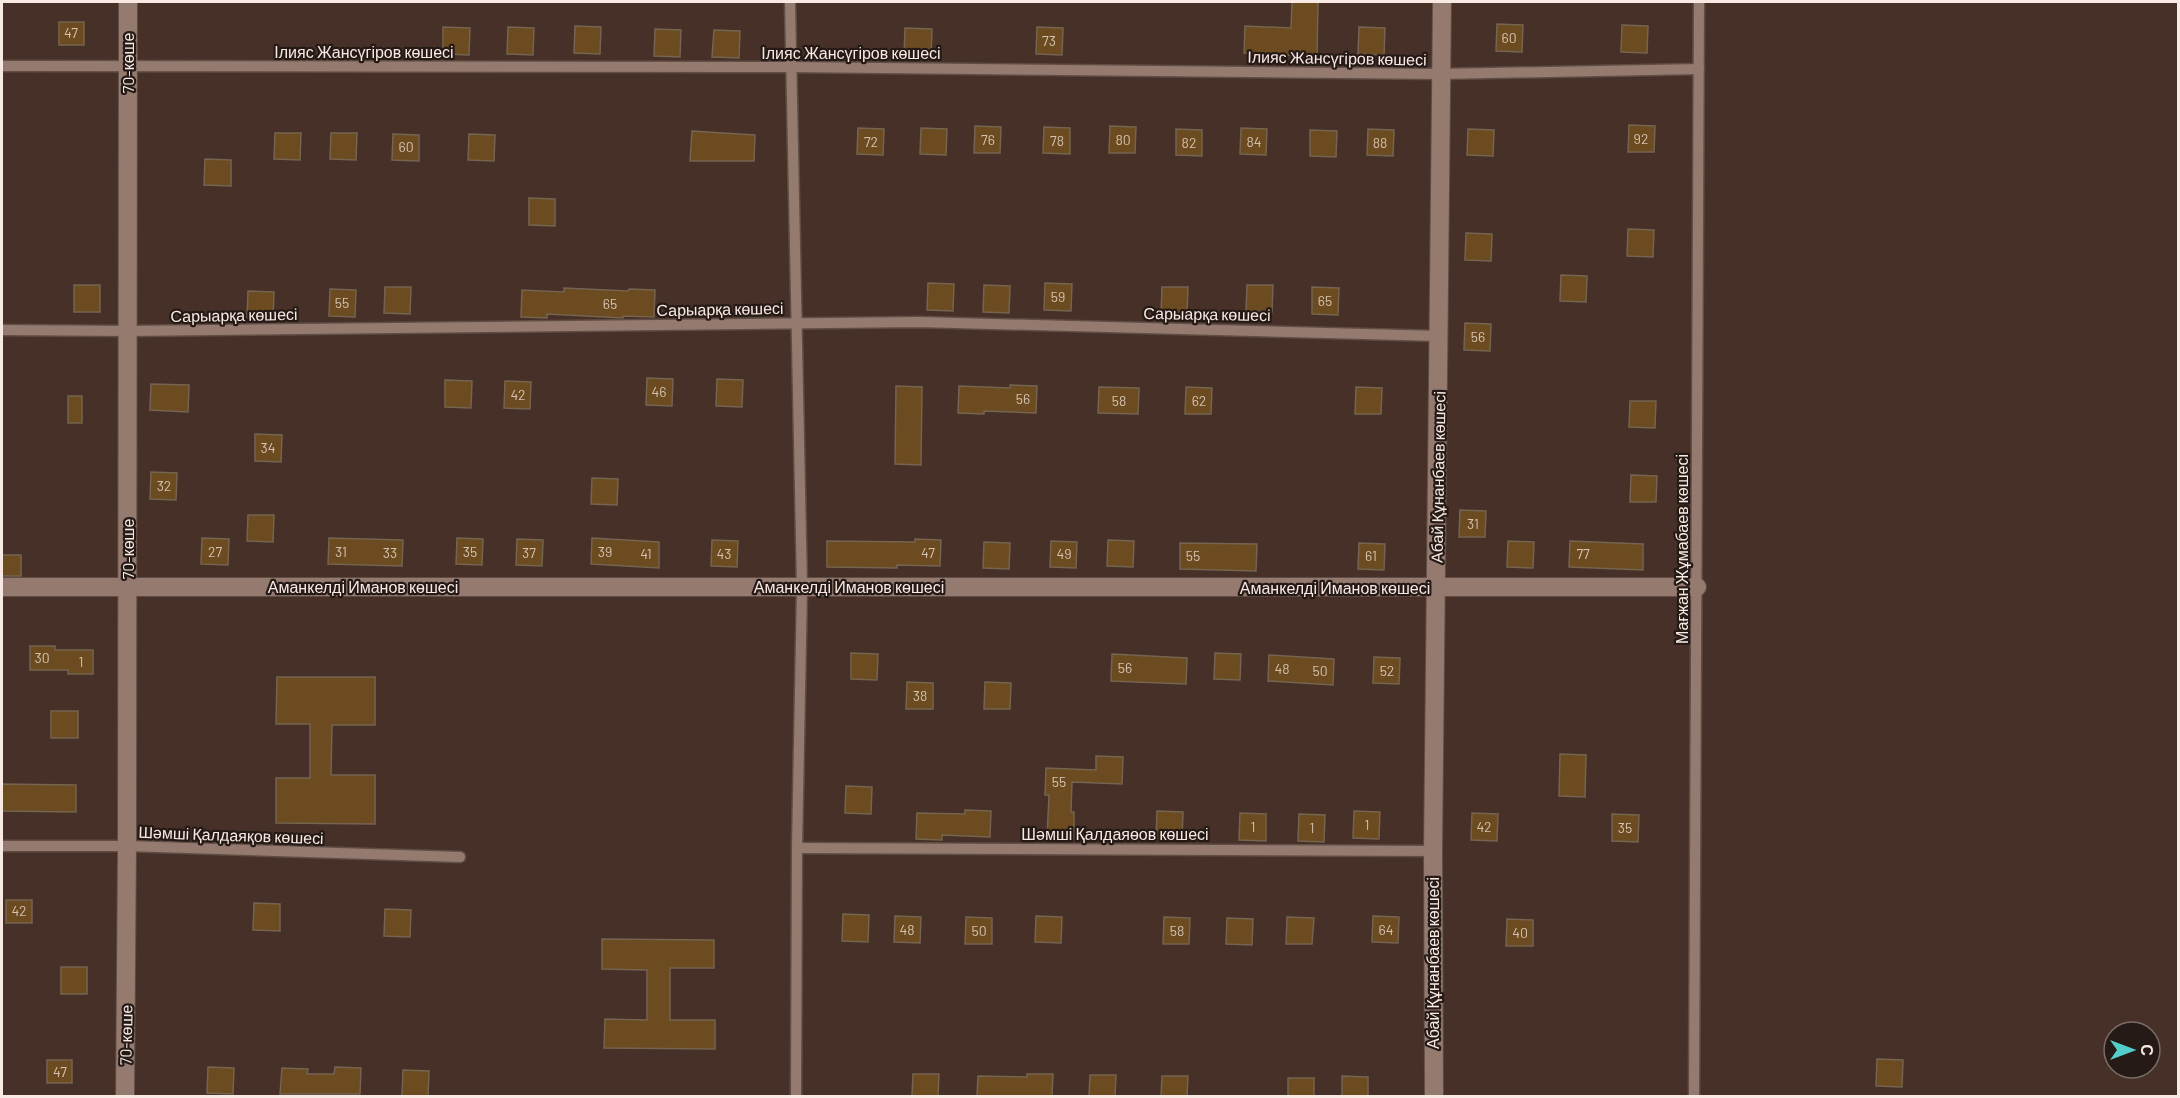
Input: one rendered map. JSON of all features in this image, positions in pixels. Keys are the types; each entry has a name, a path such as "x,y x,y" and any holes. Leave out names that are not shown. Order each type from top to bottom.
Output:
{"street":[{"name":"70-көше","path":"125,1096 128,2"},
{"name":"Абай Құнанбаев көшесі","path":"1434,1096 1432,851 1442,2"},
{"name":"Аманкелді Иманов көшесі","path":"2,587 1697,587"}],"lane":[{"path":"790,2 802,587 797,848 796,1096"},
{"name":"Мағжан Жұмабаев көшесі","path":"1694,1096 1699,2"},
{"name":"Ілияс Жансүгіров көшесі","path":"2,66 790,68 1440,74 1699,69"},
{"name":"Сарыарқа көшесі","path":"2,330 128,331 919,322 1439,336"},
{"name":"Шәмші Қалдаяқов көшесі","path":"2,846 127,846 460,857"},
{"name":"Шәмші Қалдаяөов көшесі","path":"797,848 1432,851"}],"building":[{"path":"1292,2 1318,2 1317,57 1244,53 1245,26 1291,28"},
{"path":"59,22 84,22 84,45 59,45"},
{"path":"1497,24 1523,25 1522,52 1496,51"},
{"path":"1622,25 1648,26 1647,53 1621,52"},
{"path":"575,26 601,27 600,54 574,53"},
{"path":"443,27 470,28 469,55 443,54"},
{"path":"508,27 534,28 533,55 507,54"},
{"path":"1037,27 1063,28 1062,55 1036,54"},
{"path":"1359,27 1385,28 1384,55 1358,54"},
{"path":"905,28 932,29 931,56 904,55"},
{"path":"655,29 681,30 680,57 654,56"},
{"path":"714,30 740,31 739,58 712,57"},
{"path":"1629,125 1655,126 1654,152 1628,152"},
{"path":"975,126 1001,127 1000,153 974,153"},
{"path":"1110,126 1136,127 1135,153 1109,153"},
{"path":"1044,127 1070,128 1070,154 1043,153"},
{"path":"858,128 884,129 883,155 857,154"},
{"path":"921,128 947,129 946,155 920,154"},
{"path":"1241,128 1267,129 1266,155 1240,154"},
{"path":"1176,129 1202,130 1202,156 1176,155"},
{"path":"1368,129 1394,130 1393,156 1367,155"},
{"path":"1468,129 1494,130 1493,156 1467,155"},
{"path":"1310,130 1337,131 1336,157 1310,156"},
{"path":"692,131 755,135 754,161 690,161"},
{"path":"275,133 301,133 300,160 274,159"},
{"path":"331,133 357,133 356,160 330,159"},
{"path":"393,134 419,135 419,161 392,160"},
{"path":"469,134 495,135 494,161 468,160"},
{"path":"205,159 231,160 231,186 204,185"},
{"path":"529,198 555,199 555,226 529,225"},
{"path":"1628,229 1654,230 1653,257 1627,256"},
{"path":"1466,233 1492,234 1491,261 1465,260"},
{"path":"1561,275 1587,276 1586,302 1560,301"},
{"path":"928,283 954,284 953,311 927,310"},
{"path":"1045,283 1072,284 1071,311 1044,310"},
{"path":"74,285 100,285 100,312 74,312"},
{"path":"984,285 1010,286 1009,313 983,312"},
{"path":"1247,285 1273,285 1272,312 1246,311"},
{"path":"385,287 411,287 410,314 384,313"},
{"path":"1162,287 1188,287 1187,314 1161,313"},
{"path":"1312,287 1339,288 1338,315 1312,314"},
{"path":"564,288 655,290 654,317 623,316 623,318 547,314 547,318 521,317 522,290 564,292"},
{"path":"330,289 356,290 355,317 329,316"},
{"path":"248,291 274,292 273,319 247,318"},
{"path":"1465,323 1491,324 1490,351 1464,350"},
{"path":"647,378 673,379 672,406 646,405"},
{"path":"717,379 743,380 742,407 716,406"},
{"path":"445,380 472,381 471,408 445,407"},
{"path":"505,381 531,382 530,409 504,408"},
{"path":"151,384 189,385 188,412 150,410"},
{"path":"1010,385 1037,386 1036,413 984,411 984,414 958,413 959,386 1010,388"},
{"path":"896,386 922,387 921,465 895,464"},
{"path":"1099,387 1139,388 1138,414 1098,413"},
{"path":"1186,387 1212,388 1211,414 1185,414"},
{"path":"1356,387 1382,388 1381,414 1355,414"},
{"path":"68,396 82,396 82,423 68,423"},
{"path":"1630,401 1656,401 1655,428 1629,427"},
{"path":"255,434 282,435 281,462 255,461"},
{"path":"151,472 177,473 176,500 150,499"},
{"path":"1631,475 1657,476 1656,502 1630,502"},
{"path":"592,478 618,479 617,505 591,504"},
{"path":"1460,510 1486,511 1485,537 1459,537"},
{"path":"248,515 274,515 273,542 247,541"},
{"path":"202,538 229,539 228,565 201,564"},
{"path":"329,538 403,540 402,566 328,564"},
{"path":"457,538 483,539 482,565 456,564"},
{"path":"592,538 659,542 659,568 591,564"},
{"path":"517,539 543,540 542,566 516,565"},
{"path":"915,539 941,540 940,566 827,567 827,541 915,542"},
{"path":"712,540 738,541 737,567 711,566"},
{"path":"1108,540 1134,541 1133,567 1107,566"},
{"path":"1051,541 1077,542 1076,568 1050,567"},
{"path":"1508,541 1534,542 1533,568 1507,567"},
{"path":"1570,541 1643,544 1643,570 1569,567"},
{"path":"984,542 1010,543 1009,569 983,568"},
{"path":"1180,543 1257,544 1256,571 1180,569"},
{"path":"1359,543 1385,544 1384,570 1358,569"},
{"path":"2,555 21,555 21,576 2,576"},
{"path":"30,646 55,646 55,650 93,650 93,674 68,674 68,670 30,670"},
{"path":"851,653 878,654 877,680 851,679"},
{"path":"1215,653 1241,654 1240,680 1214,679"},
{"path":"1112,654 1187,658 1186,684 1111,681"},
{"path":"1269,655 1334,659 1333,685 1268,681"},
{"path":"1374,657 1400,658 1399,684 1373,683"},
{"path":"277,677 375,677 375,725 332,725 331,775 375,775 375,824 276,823 276,778 310,778 310,724 276,724"},
{"path":"907,682 933,683 933,709 906,709"},
{"path":"985,682 1011,683 1010,709 984,709"},
{"path":"51,711 78,711 78,738 51,738"},
{"path":"1560,754 1586,755 1585,797 1559,796"},
{"path":"1096,756 1123,757 1122,784 1072,782 1071,812 1074,812 1074,839 1047,838 1049,795 1045,795 1046,768 1096,770"},
{"path":"2,784 76,785 76,812 2,811"},
{"path":"846,786 872,787 871,814 845,813"},
{"path":"965,810 991,811 990,837 942,835 942,840 916,839 917,813 965,814"},
{"path":"1157,811 1183,812 1182,839 1156,838"},
{"path":"1354,811 1380,812 1379,839 1353,838"},
{"path":"1240,813 1266,814 1266,841 1239,840"},
{"path":"1472,813 1498,814 1497,841 1471,840"},
{"path":"1299,814 1325,815 1324,842 1298,841"},
{"path":"1612,814 1639,815 1638,842 1612,841"},
{"path":"6,900 32,900 32,923 6,923"},
{"path":"254,903 280,904 280,931 253,930"},
{"path":"385,909 411,910 410,937 384,936"},
{"path":"843,914 869,915 868,942 842,941"},
{"path":"895,916 921,917 920,943 894,942"},
{"path":"1036,916 1062,917 1061,943 1035,942"},
{"path":"1373,916 1399,917 1398,943 1372,942"},
{"path":"966,917 992,918 992,944 965,944"},
{"path":"1164,917 1190,918 1189,944 1163,944"},
{"path":"1287,917 1314,918 1312,944 1286,944"},
{"path":"1227,918 1253,919 1252,945 1226,944"},
{"path":"1507,919 1533,920 1533,946 1506,946"},
{"path":"602,939 714,940 714,968 670,968 670,1020 715,1020 715,1049 604,1048 605,1019 647,1020 647,970 602,969"},
{"path":"61,967 87,967 87,994 61,994"},
{"path":"1877,1059 1903,1060 1902,1087 1876,1086"},
{"path":"47,1060 72,1060 72,1083 47,1083"},
{"path":"208,1067 234,1068 233,1094 207,1093"},
{"path":"335,1067 361,1068 360,1094 280,1094 282,1068 308,1069 307,1074 334,1074"},
{"path":"403,1070 429,1071 428,1096 402,1096"},
{"path":"913,1074 939,1074 938,1096 912,1096"},
{"path":"1027,1074 1053,1074 1052,1096 977,1096 978,1076 1027,1077"},
{"path":"1090,1075 1116,1075 1115,1096 1089,1096"},
{"path":"1162,1076 1188,1076 1187,1096 1161,1096"},
{"path":"1342,1076 1368,1077 1368,1096 1342,1096"},
{"path":"1288,1078 1314,1078 1314,1096 1288,1096"}]}
